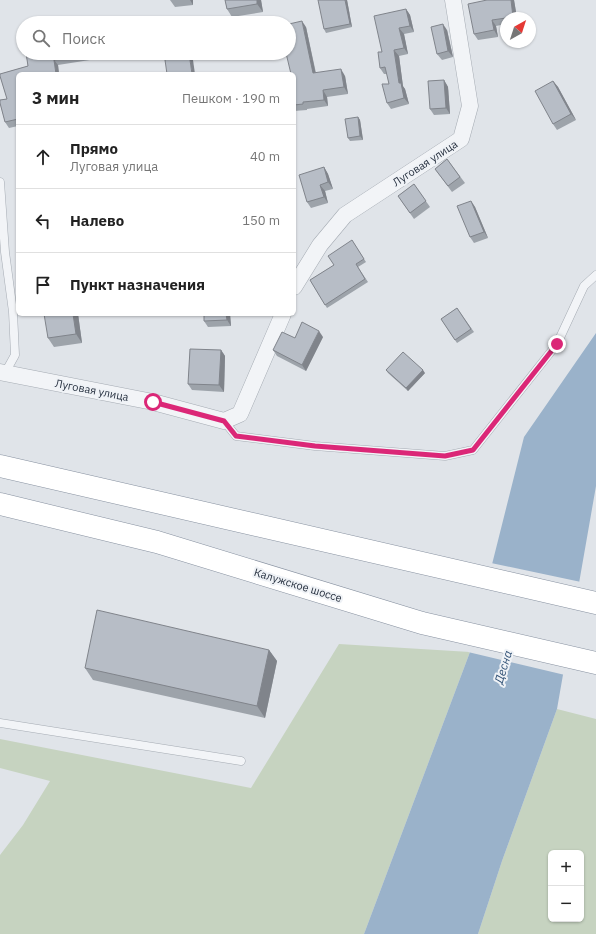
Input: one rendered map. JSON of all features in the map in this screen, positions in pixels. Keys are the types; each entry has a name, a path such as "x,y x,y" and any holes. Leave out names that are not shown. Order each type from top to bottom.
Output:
{"highway":[{"path":"0,466 596,603"},
{"name":"Калужское шоссе","path":"0,504 157,542 422,623 596,663"}],"street":[{"name":"Луговая улица","path":"296,284 320,245 345,215 461,139 470,106 453,0"},
{"path":"224,421 240,414 282,316"},
{"name":"Луговая улица","path":"3,373 153,402 224,421"}],"lane":[{"path":"0,182 5,252 13,312 15,355 3,373"},
{"path":"224,421 236,436 315,446 445,456 473,450 557,344 584,286 596,275"},
{"path":"0,723 242,761"}],"green space":[{"path":"339,644 470,652 364,934 0,934 0,855 23,825 50,781 0,768 0,739 251,788"},
{"path":"557,709 596,719 596,934 478,934 502,861"}],"water":[{"name":"Десна","path":"596,333 596,486 557,709 502,861 478,934 364,934 470,652 524,437"}],"pier":[{"path":"491,563 581,582 565,675 468,652"}],"building":[{"path":"225,0 257,0 257,4 227,9"},
{"path":"318,0 345,0 350,24 324,29"},
{"path":"487,0 511,0 512,12 500,12 500,19 492,20 494,30 474,34 468,4"},
{"path":"406,9 410,26 399,28 404,48 394,50 399,83 401,83 404,98 387,103 382,84 389,84 385,67 380,68 378,52 382,52 374,16"},
{"path":"302,21 313,73 341,69 344,87 323,90 324,100 303,102 303,104 296,105 296,72 291,72 288,60 296,60 296,22"},
{"path":"443,24 448,51 437,54 431,27"},
{"path":"27,60 54,60 56,72 16,72 16,119 5,122 0,100 7,99 0,74 28,66"},
{"path":"165,60 190,60 192,72 167,72"},
{"path":"444,80 446,108 430,109 428,81"},
{"path":"553,81 571,114 553,124 535,91"},
{"path":"358,117 360,136 348,138 345,119"},
{"path":"447,159 460,177 448,186 435,169"},
{"path":"324,167 328,182 320,185 324,197 307,202 299,175"},
{"path":"414,184 426,201 410,213 398,196"},
{"path":"471,201 484,232 470,237 457,206"},
{"path":"352,240 364,259 356,264 365,279 325,305 310,280 334,265 328,256"},
{"path":"457,308 471,329 455,340 441,319"},
{"path":"44,316 73,316 76,334 48,338"},
{"path":"204,316 226,316 227,320 204,321"},
{"path":"302,322 319,331 302,365 273,350 282,332 295,338"},
{"path":"190,349 221,350 219,385 188,384"},
{"path":"403,352 423,370 406,388 386,370"},
{"path":"97,610 269,650 257,706 85,668"}],"route":[{"path":"153,402 224,421 236,436 315,446 445,456 473,450 557,344"}]}
